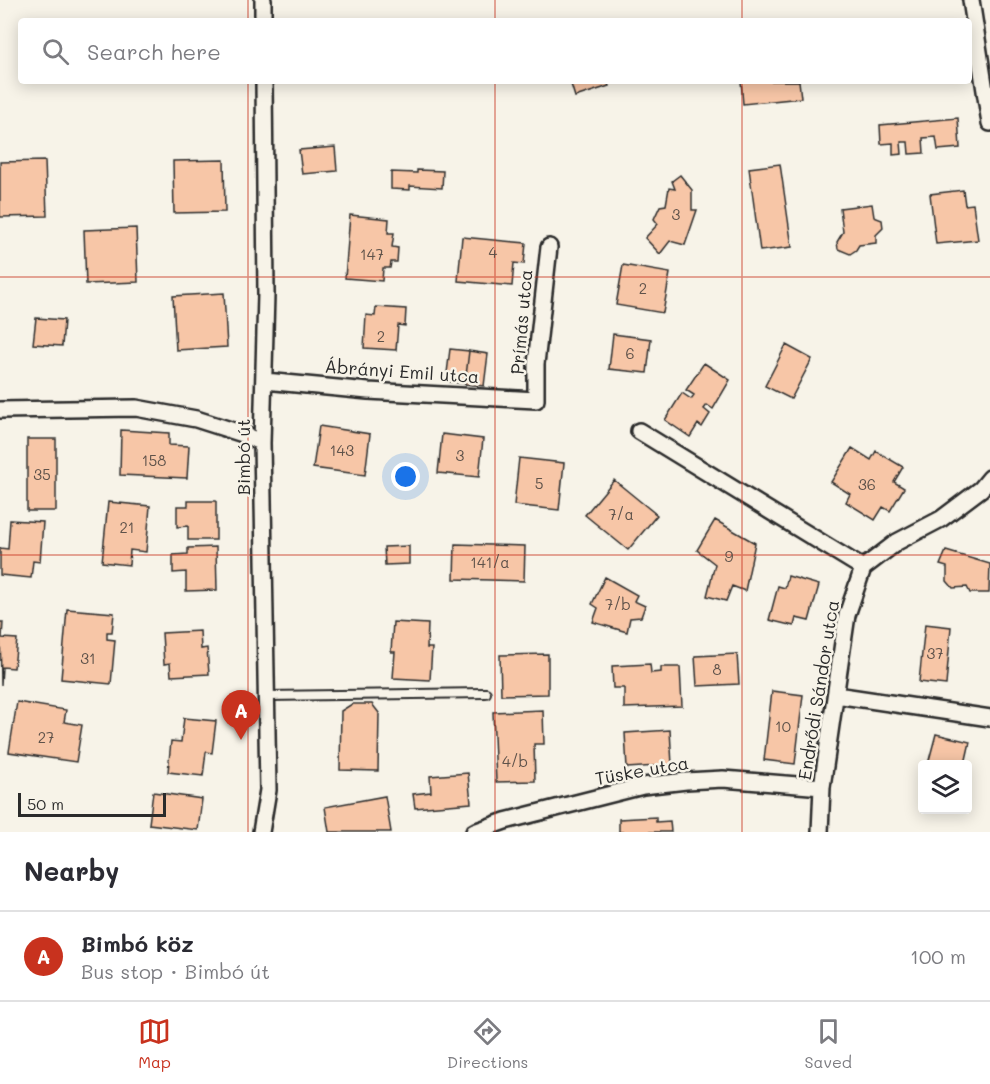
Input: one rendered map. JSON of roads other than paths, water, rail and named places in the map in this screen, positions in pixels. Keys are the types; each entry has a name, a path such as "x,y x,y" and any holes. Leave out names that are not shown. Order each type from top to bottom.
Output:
{"street":[{"path":"263,0 263,18"},
{"path":"971,0 990,123"},
{"name":"Bimbó út","path":"261,832 268,790 262,443 265,381 264,84"},
{"name":"Prímás utca","path":"536,400 536,364 549,247"},
{"name":"Ábrányi Emil utca","path":"265,381 369,391 536,400"},
{"path":"0,410 136,408 196,419 240,433 262,443"},
{"path":"639,432 863,568 897,542 941,519 981,489 990,478"},
{"name":"Endrődi Sándor utca","path":"820,832 822,787 847,615 863,568"},
{"path":"836,695 990,718"},
{"name":"Tüske utca","path":"474,832 506,826 643,786 723,779 822,787"}],"lane":[{"path":"267,696 486,693"}],"place":[{"name":"Bimbó köz","path":"241,740"}]}
